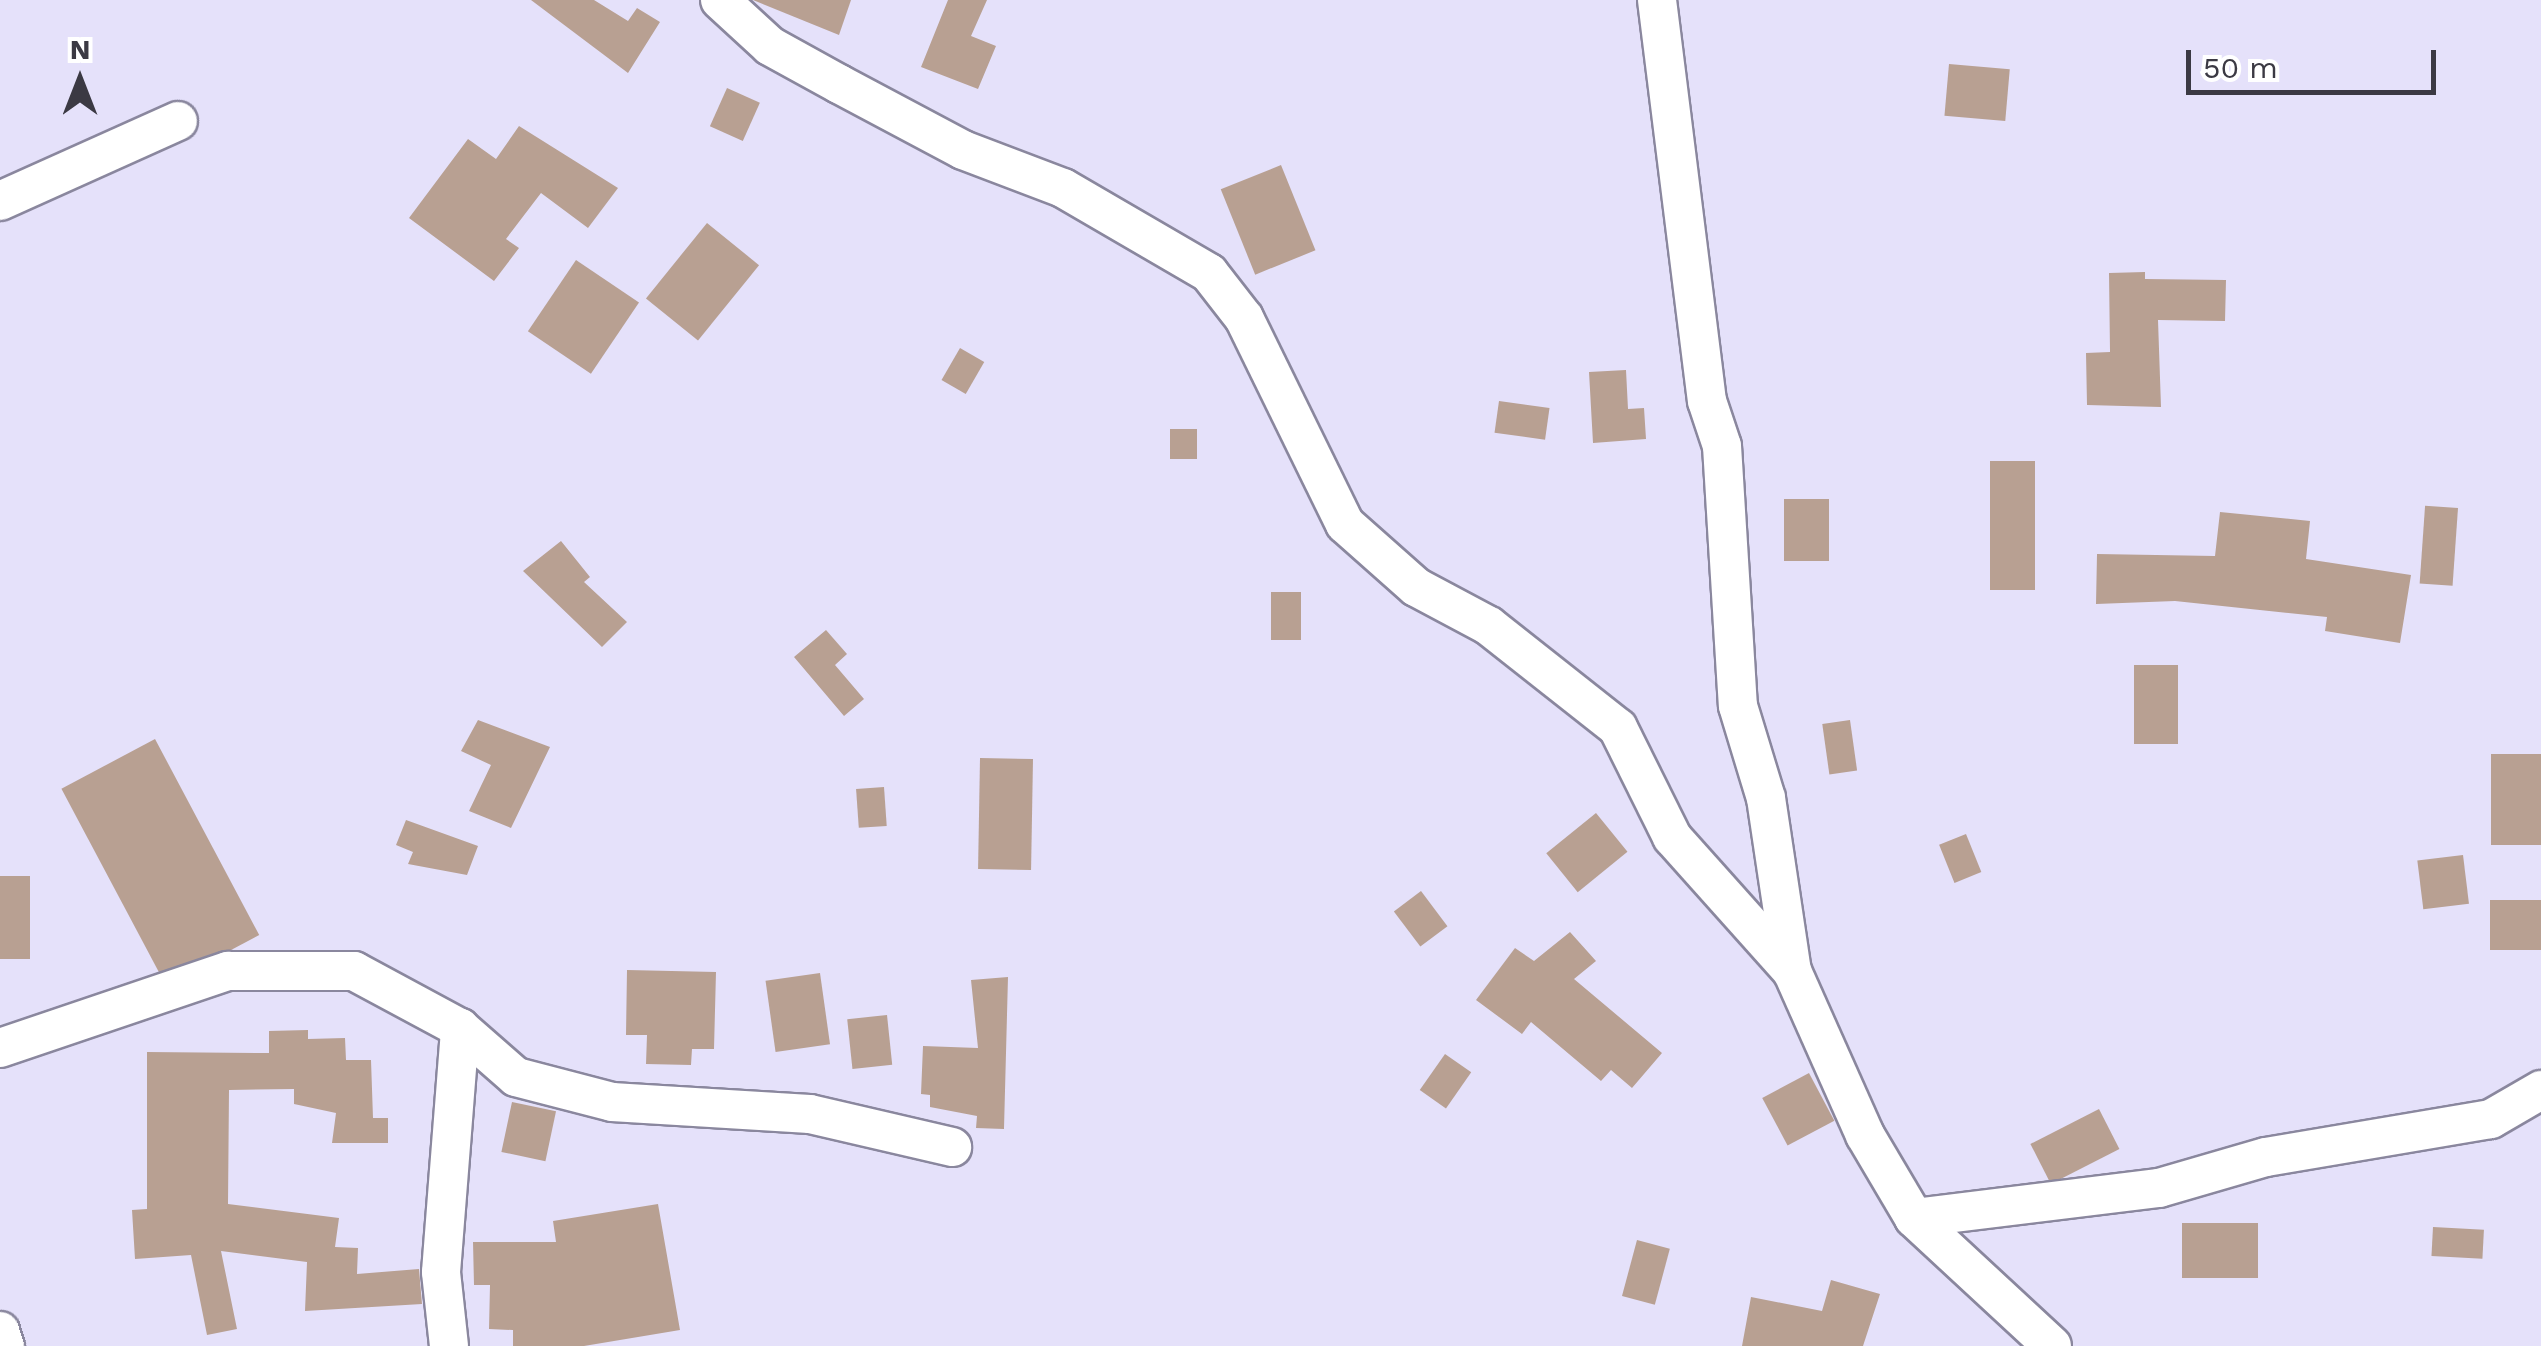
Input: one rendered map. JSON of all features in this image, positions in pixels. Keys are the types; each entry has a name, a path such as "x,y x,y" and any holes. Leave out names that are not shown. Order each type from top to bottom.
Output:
{"street":[{"path":"720,0 770,46 963,150 1063,188 1209,273 1244,318 1345,524 1416,587 1489,626 1618,728 1672,837 1792,971"},
{"path":"1657,0 1707,400 1722,446 1738,706 1766,798 1792,971 1865,1135 1914,1218 2052,1346"},
{"path":"0,201 178,121"},
{"path":"0,1048 228,971 354,971 460,1028 516,1077 612,1102 810,1114 952,1147"},
{"path":"449,1346 441,1272 460,1028"},
{"path":"1914,1218 2158,1188 2266,1157 2491,1119 2541,1090"},
{"path":"0,1331 6,1346"}],"building":[{"path":"531,0 594,0 628,21 637,8 660,22 628,73"},
{"path":"753,0 851,0 839,35"},
{"path":"948,0 987,0 971,36 996,46 978,89 921,67"},
{"path":"1949,64 2010,69 2005,121 1944,116"},
{"path":"727,88 760,103 743,141 710,126"},
{"path":"519,126 618,188 588,228 541,193 506,239 519,248 494,281 409,218 468,139 496,159"},
{"path":"1281,165 1315,250 1255,275 1221,189"},
{"path":"707,223 759,265 698,341 646,298"},
{"path":"576,260 639,302 591,374 528,331"},
{"path":"2145,272 2145,279 2226,280 2225,321 2158,320 2161,407 2087,405 2086,353 2110,352 2109,273"},
{"path":"960,348 984,362 966,394 942,380"},
{"path":"1626,370 1628,409 1644,408 1646,439 1593,443 1589,372"},
{"path":"1499,401 1550,408 1545,440 1495,433"},
{"path":"1170,429 1197,429 1197,459 1170,459"},
{"path":"1990,461 2035,461 2035,590 1990,590"},
{"path":"1784,499 1829,499 1829,561 1784,561"},
{"path":"2425,506 2458,508 2453,586 2420,584"},
{"path":"2220,512 2310,521 2306,559 2411,575 2400,643 2325,631 2327,617 2175,601 2096,604 2097,554 2215,556"},
{"path":"561,541 590,577 584,582 627,622 602,647 523,571"},
{"path":"1271,592 1301,592 1301,640 1271,640"},
{"path":"826,630 847,654 835,665 864,699 844,716 794,657"},
{"path":"2134,665 2178,665 2178,744 2134,744"},
{"path":"478,720 550,747 511,828 469,811 491,765 461,751"},
{"path":"1850,720 1857,771 1829,774 1822,724"},
{"path":"155,739 259,935 166,985 61,789"},
{"path":"2491,754 2541,754 2541,845 2491,845"},
{"path":"980,758 1033,759 1031,870 978,869"},
{"path":"884,787 887,826 859,828 856,789"},
{"path":"1596,813 1627,852 1578,892 1546,853"},
{"path":"406,820 478,846 467,875 408,864 413,852 396,845"},
{"path":"1966,834 1981,872 1954,883 1939,845"},
{"path":"2463,855 2469,904 2423,909 2417,861"},
{"path":"0,876 30,876 30,959 0,959"},
{"path":"1421,891 1447,926 1420,947 1394,911"},
{"path":"2490,900 2541,900 2541,950 2490,950"},
{"path":"1570,932 1596,961 1574,979 1662,1053 1632,1088 1611,1070 1601,1081 1531,1022 1522,1034 1476,1000 1515,948 1534,961"},
{"path":"627,970 716,972 714,1049 692,1049 691,1065 646,1064 647,1035 626,1035"},
{"path":"820,973 830,1044 776,1052 766,981"},
{"path":"1008,977 1004,1129 976,1128 977,1116 930,1107 930,1095 921,1094 923,1046 978,1048 971,980"},
{"path":"887,1015 892,1065 852,1069 847,1019"},
{"path":"308,1030 308,1039 345,1038 346,1060 371,1060 373,1118 388,1118 388,1143 332,1143 336,1113 294,1104 294,1089 229,1090 228,1204 339,1218 335,1247 358,1248 357,1274 419,1269 422,1304 305,1311 307,1262 221,1251 237,1329 207,1335 191,1255 135,1259 132,1210 147,1209 147,1052 269,1053 269,1031"},
{"path":"1445,1054 1471,1072 1446,1108 1420,1090"},
{"path":"1809,1073 1834,1121 1788,1146 1762,1098"},
{"path":"512,1102 556,1111 545,1161 501,1152"},
{"path":"2099,1109 2119,1149 2051,1184 2030,1144"},
{"path":"658,1204 680,1330 584,1346 513,1346 513,1330 489,1329 490,1285 474,1285 473,1242 556,1242 553,1221"},
{"path":"2182,1223 2258,1223 2258,1278 2182,1278"},
{"path":"2433,1227 2484,1230 2482,1259 2431,1256"},
{"path":"1637,1240 1670,1249 1655,1305 1622,1296"},
{"path":"1831,1280 1880,1294 1863,1346 1742,1346 1751,1297 1822,1311"}]}
